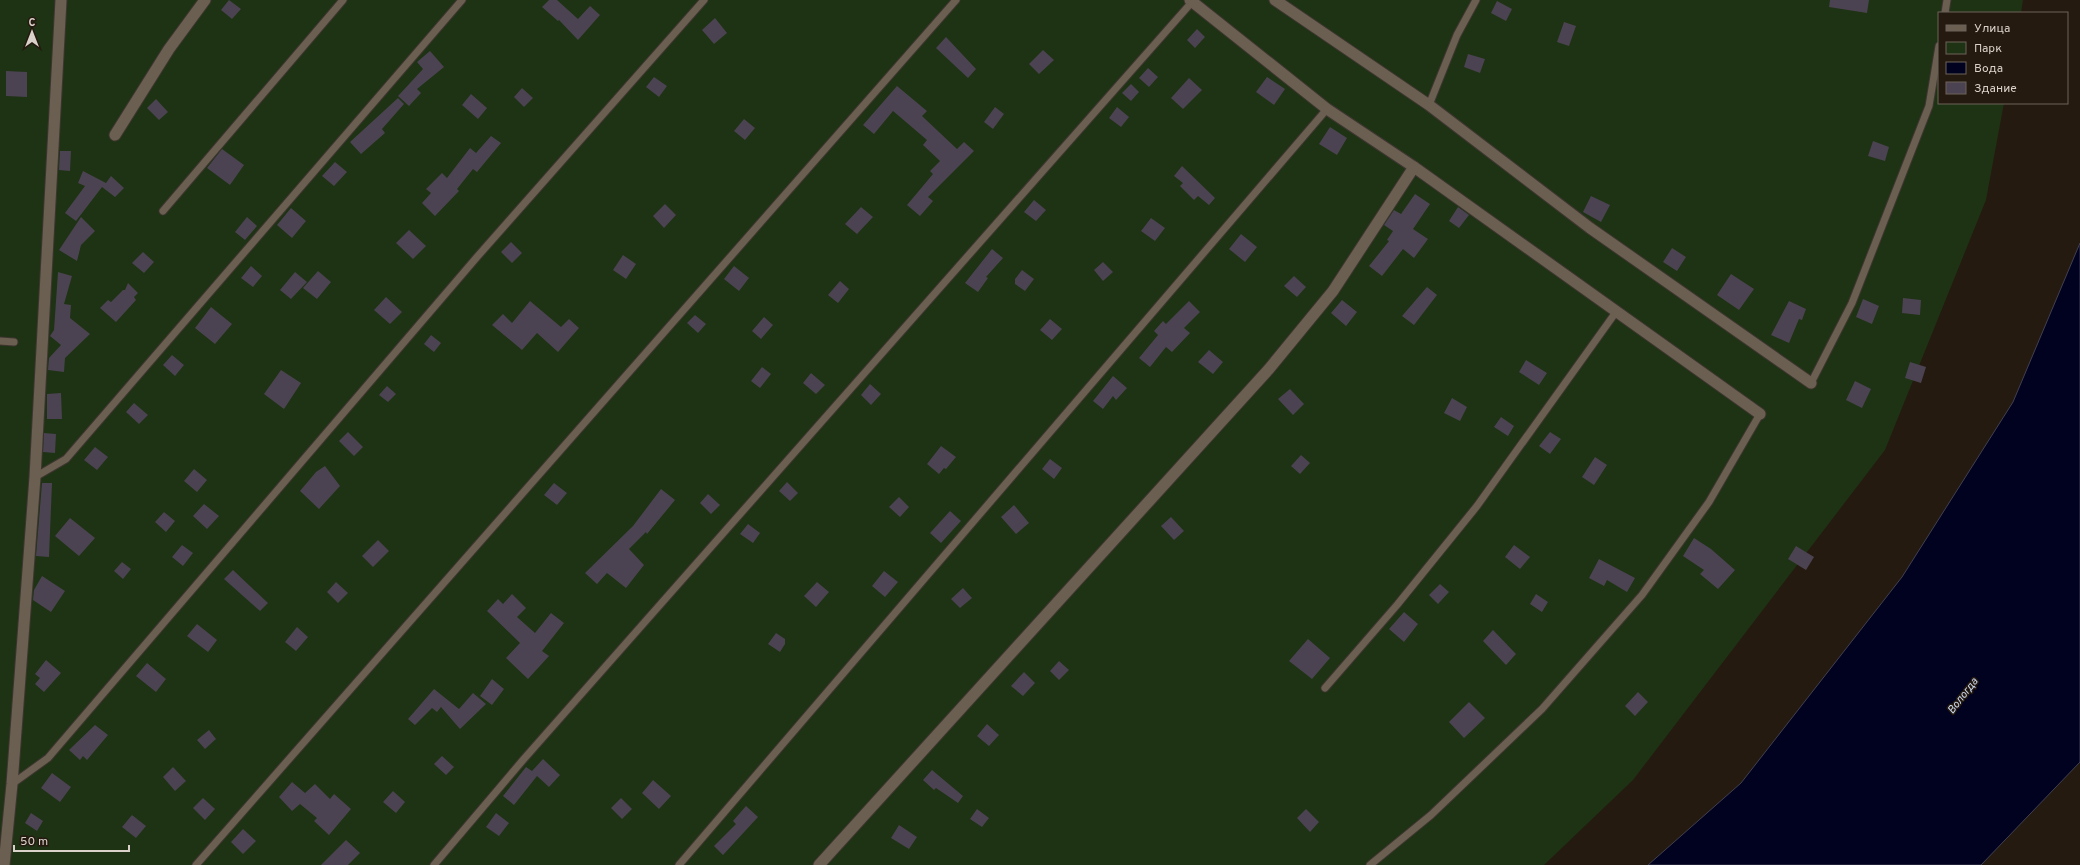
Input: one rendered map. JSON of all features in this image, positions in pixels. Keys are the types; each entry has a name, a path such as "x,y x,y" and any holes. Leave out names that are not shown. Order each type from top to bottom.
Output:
{"street":[{"path":"4,865 12,784 34,477 61,0"},
{"path":"115,135 169,50 205,0"},
{"path":"1275,0 1429,105 1590,228 1811,383"},
{"path":"1191,1 1327,109 1414,167 1760,414"},
{"path":"819,865 1269,369 1333,291 1414,167"}],"lane":[{"path":"163,210 343,0"},
{"path":"34,477 66,459 462,0"},
{"path":"12,784 48,758 472,263 704,0"},
{"path":"196,865 956,0"},
{"path":"1429,105 1457,35 1476,0"},
{"path":"1944,12 1947,0"},
{"path":"434,865 533,748 1191,1"},
{"path":"1811,383 1852,303 1929,106 1938,52"},
{"path":"679,865 1327,109"},
{"path":"1325,688 1397,605 1477,506 1616,312"},
{"path":"0,341 14,342"},
{"path":"1370,865 1431,815 1542,709 1637,600 1709,502 1760,414"}],"green space":[{"path":"0,0 2023,0 2021,12 1938,12 1938,104 2004,104 1986,200 1885,450 1633,780 1544,865 0,865"}],"water":[{"name":"Вологда","path":"2080,243 2080,762 1981,865 1648,865 1741,783 1902,577 2013,402"}],"building":[{"path":"229,0 241,9 232,19 221,10"},
{"path":"549,0 557,0 578,19 590,6 600,15 578,40 559,20 558,21 542,7"},
{"path":"1830,0 1869,0 1867,13 1829,7"},
{"path":"1497,1 1512,9 1506,21 1491,13"},
{"path":"715,18 727,33 714,44 702,30"},
{"path":"1564,22 1576,26 1569,46 1557,42"},
{"path":"1197,29 1205,37 1195,48 1187,40"},
{"path":"946,37 976,69 968,78 936,48"},
{"path":"1043,50 1054,60 1039,74 1029,64"},
{"path":"430,51 444,67 417,89 421,93 409,106 398,96 423,69 417,62"},
{"path":"1468,54 1485,59 1480,73 1464,67"},
{"path":"1148,68 1158,77 1149,87 1139,78"},
{"path":"6,71 27,72 27,97 6,96"},
{"path":"654,77 667,86 659,97 646,87"},
{"path":"1267,77 1285,89 1274,105 1256,92"},
{"path":"1189,78 1202,90 1183,109 1171,98"},
{"path":"1131,84 1139,92 1131,101 1122,93"},
{"path":"897,86 927,111 922,116 957,149 964,142 974,151 928,197 933,201 920,216 907,205 933,174 930,171 940,161 923,145 927,140 893,111 874,134 863,125"},
{"path":"522,88 533,98 524,107 514,97"},
{"path":"471,94 487,108 478,119 462,105"},
{"path":"398,98 404,104 382,129 385,133 361,154 350,142"},
{"path":"156,99 168,112 159,120 147,108"},
{"path":"995,107 1004,114 993,129 984,122"},
{"path":"1117,107 1129,117 1121,127 1109,118"},
{"path":"744,119 755,128 745,140 734,131"},
{"path":"1330,127 1347,138 1337,155 1319,144"},
{"path":"491,136 501,143 477,172 473,169 457,189 459,191 435,216 422,203 431,193 426,189 442,173 447,178 470,148 476,153"},
{"path":"1873,141 1889,147 1885,161 1868,156"},
{"path":"222,149 244,165 230,185 207,168"},
{"path":"60,151 71,151 70,171 59,170"},
{"path":"335,162 347,172 334,186 322,176"},
{"path":"1182,166 1215,198 1209,205 1198,196 1194,200 1180,186 1183,183 1174,176"},
{"path":"83,171 106,183 111,176 124,188 115,197 102,187 76,221 65,213 85,186 78,183"},
{"path":"1415,194 1430,204 1413,229 1428,239 1414,258 1403,249 1382,276 1369,266 1389,241 1387,240 1393,231 1384,225 1394,210 1401,214"},
{"path":"1591,196 1610,205 1601,222 1583,212"},
{"path":"1034,200 1046,210 1036,221 1024,212"},
{"path":"665,204 676,215 664,228 653,216"},
{"path":"861,207 873,217 857,234 845,224"},
{"path":"1458,207 1469,215 1459,228 1449,221"},
{"path":"291,208 306,221 292,238 277,225"},
{"path":"81,217 95,231 81,245 77,261 59,250"},
{"path":"247,217 257,226 245,240 235,232"},
{"path":"1151,218 1165,228 1155,241 1141,231"},
{"path":"409,230 426,246 413,259 396,243"},
{"path":"1241,234 1257,247 1245,262 1229,249"},
{"path":"511,242 522,253 512,263 501,252"},
{"path":"1672,248 1686,257 1677,271 1663,262"},
{"path":"992,249 1003,258 986,277 988,278 978,292 965,283"},
{"path":"143,252 154,262 144,273 132,263"},
{"path":"623,255 636,264 626,279 613,270"},
{"path":"1103,262 1113,272 1103,281 1094,270"},
{"path":"251,266 262,276 253,287 241,278"},
{"path":"734,266 749,278 739,291 724,279"},
{"path":"1022,270 1034,279 1025,291 1015,284 1015,279"},
{"path":"318,271 331,282 317,299 303,288"},
{"path":"58,272 72,276 64,304 71,305 70,318 90,334 65,358 64,372 48,370 49,358 61,345 50,336 54,330"},
{"path":"295,272 307,282 291,299 280,290"},
{"path":"1731,274 1754,289 1739,310 1717,295"},
{"path":"1294,276 1306,287 1297,297 1284,286"},
{"path":"840,281 849,289 838,303 828,295"},
{"path":"128,283 138,293 134,297 136,300 116,322 100,308 108,300 111,302 123,290 125,290"},
{"path":"1427,287 1437,295 1414,325 1402,316"},
{"path":"386,297 402,312 390,324 374,310"},
{"path":"1903,298 1921,300 1920,315 1902,313"},
{"path":"1863,299 1879,306 1872,324 1856,317"},
{"path":"1342,300 1357,312 1346,326 1331,313"},
{"path":"530,301 561,327 569,319 579,328 558,352 537,333 522,350 492,325 503,314 512,323"},
{"path":"1189,301 1200,312 1184,328 1190,333 1172,352 1166,347 1150,367 1139,358 1158,335 1154,331 1163,321 1166,324"},
{"path":"1789,301 1806,309 1802,320 1799,319 1789,343 1771,335"},
{"path":"211,307 232,324 215,344 195,328"},
{"path":"695,315 706,324 698,333 687,323"},
{"path":"764,317 773,325 761,339 752,331"},
{"path":"1050,319 1062,329 1052,340 1040,330"},
{"path":"431,335 441,343 434,352 424,344"},
{"path":"1209,350 1223,362 1213,374 1198,362"},
{"path":"172,355 184,365 175,376 163,365"},
{"path":"1526,360 1547,373 1539,385 1519,372"},
{"path":"1910,362 1926,367 1921,383 1905,378"},
{"path":"762,367 771,374 760,388 751,381"},
{"path":"281,370 301,383 284,409 264,394"},
{"path":"811,373 825,385 816,394 803,383"},
{"path":"1113,376 1127,388 1116,400 1113,396 1103,409 1093,401"},
{"path":"1855,381 1871,389 1862,408 1846,400"},
{"path":"870,384 881,394 871,405 861,395"},
{"path":"387,386 396,394 388,402 379,395"},
{"path":"1290,389 1304,404 1293,415 1278,399"},
{"path":"61,393 62,419 47,419 47,394"},
{"path":"1452,398 1467,407 1460,421 1444,413"},
{"path":"134,403 148,415 139,424 126,412"},
{"path":"1501,417 1514,426 1508,436 1494,427"},
{"path":"348,432 363,447 354,456 339,441"},
{"path":"1550,432 1561,439 1550,454 1539,446"},
{"path":"44,433 56,434 55,453 43,452"},
{"path":"941,446 956,457 946,469 944,468 939,474 927,464"},
{"path":"95,447 108,457 97,470 84,460"},
{"path":"1301,455 1310,463 1300,474 1291,466"},
{"path":"1595,457 1607,465 1594,485 1582,477"},
{"path":"1050,459 1062,468 1054,479 1042,469"},
{"path":"325,466 340,486 319,509 300,491 316,472"},
{"path":"194,469 207,480 197,492 184,481"},
{"path":"787,482 798,493 790,501 779,491"},
{"path":"42,483 52,483 49,557 36,556"},
{"path":"554,483 567,493 557,505 544,495"},
{"path":"661,489 675,500 647,534 646,532 629,549 644,565 626,588 607,573 597,584 585,573 633,526"},
{"path":"708,494 720,505 711,514 700,503"},
{"path":"899,497 909,507 900,517 889,507"},
{"path":"204,504 219,516 207,529 193,516"},
{"path":"1014,505 1029,523 1016,534 1001,517"},
{"path":"950,511 961,521 941,543 930,533"},
{"path":"164,512 175,521 166,532 155,522"},
{"path":"1171,517 1184,531 1174,540 1161,526"},
{"path":"70,518 95,538 79,556 55,536"},
{"path":"748,524 760,533 753,543 740,534"},
{"path":"1694,538 1711,549 1735,570 1718,589 1700,574 1704,570 1683,556"},
{"path":"378,540 389,551 373,567 362,556"},
{"path":"182,545 193,553 183,566 172,557"},
{"path":"1514,545 1530,557 1520,569 1505,557"},
{"path":"1796,546 1814,557 1806,570 1788,559"},
{"path":"1599,559 1635,578 1627,592 1607,580 1604,586 1589,578"},
{"path":"122,562 131,569 123,579 114,571"},
{"path":"233,570 268,603 260,611 224,579"},
{"path":"884,571 898,582 885,597 872,586"},
{"path":"42,576 65,591 51,612 33,600 34,590"},
{"path":"336,582 348,593 338,603 327,592"},
{"path":"817,582 829,592 816,607 804,596"},
{"path":"1440,584 1449,592 1438,604 1429,595"},
{"path":"963,588 972,598 960,608 951,599"},
{"path":"512,594 526,608 517,617 535,633 551,613 564,623 542,651 549,656 528,679 506,658 520,643 487,611 498,599 503,604"},
{"path":"1536,594 1548,602 1542,612 1530,604"},
{"path":"1404,612 1418,624 1404,642 1389,629"},
{"path":"197,624 217,640 208,652 187,636"},
{"path":"297,627 308,637 296,651 285,642"},
{"path":"1493,630 1516,654 1506,665 1483,641"},
{"path":"776,633 785,639 785,644 780,652 768,644"},
{"path":"1308,639 1330,658 1312,679 1289,661"},
{"path":"46,660 61,673 44,692 35,684 40,678 35,674"},
{"path":"1059,661 1069,670 1059,680 1050,671"},
{"path":"147,663 166,679 156,692 136,676"},
{"path":"1024,672 1035,683 1023,696 1011,686"},
{"path":"492,679 504,689 492,705 480,696"},
{"path":"434,689 459,709 473,693 486,704 460,729 441,707 437,712 432,708 415,725 408,719"},
{"path":"1638,692 1648,702 1635,716 1625,706"},
{"path":"1469,702 1485,718 1464,738 1449,722"},
{"path":"987,724 999,735 989,746 977,736"},
{"path":"95,725 108,735 87,760 83,756 80,760 69,750"},
{"path":"209,730 216,739 205,749 197,740"},
{"path":"442,756 454,767 446,775 434,764"},
{"path":"543,759 560,775 549,787 537,776 514,805 503,796 526,767 532,771"},
{"path":"173,767 186,781 175,791 163,777"},
{"path":"932,770 963,796 958,803 936,788 934,790 923,780"},
{"path":"52,773 71,787 60,802 41,788"},
{"path":"653,780 671,796 659,809 642,793"},
{"path":"292,782 305,793 315,784 330,799 334,794 351,809 329,835 314,821 317,818 300,804 292,811 279,797"},
{"path":"393,791 405,802 396,813 383,802"},
{"path":"203,798 215,809 205,820 193,808"},
{"path":"621,798 632,809 622,819 611,808"},
{"path":"746,806 758,817 723,855 714,846 736,824 733,821"},
{"path":"977,809 989,818 982,827 970,819"},
{"path":"1306,809 1319,822 1310,832 1297,818"},
{"path":"31,813 43,821 37,831 25,823"},
{"path":"496,813 509,823 499,836 486,827"},
{"path":"132,815 146,826 136,838 122,827"},
{"path":"899,825 917,837 909,849 891,838"},
{"path":"243,829 256,841 243,854 231,842"},
{"path":"346,840 360,853 348,865 321,865"}]}
